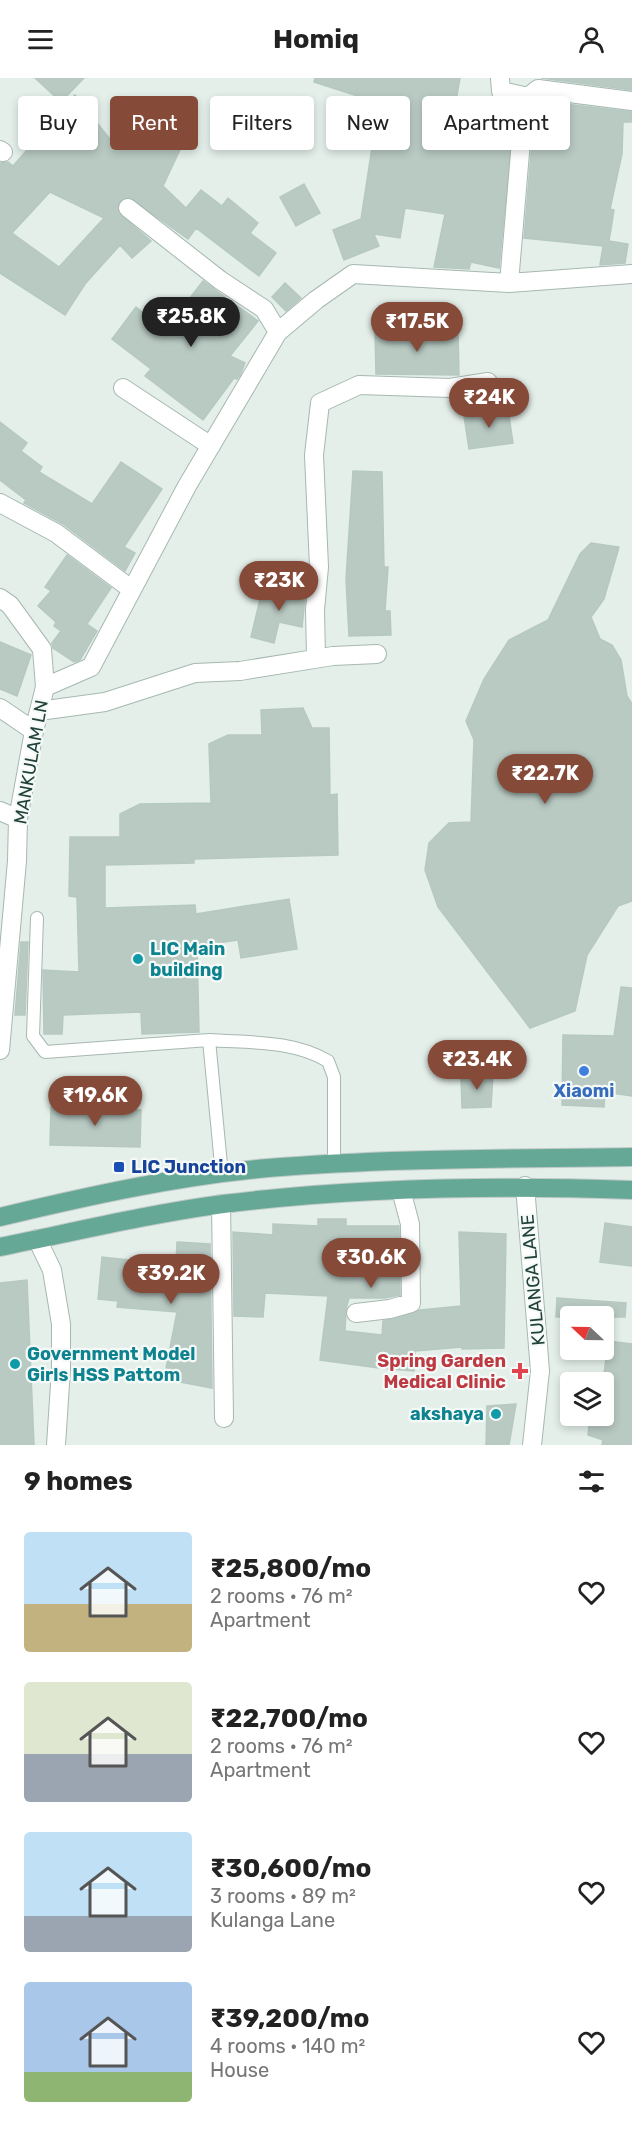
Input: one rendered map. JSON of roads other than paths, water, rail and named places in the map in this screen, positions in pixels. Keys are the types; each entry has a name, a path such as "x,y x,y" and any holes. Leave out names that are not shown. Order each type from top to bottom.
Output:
{"main road":[{"path":"0,1217 162,1184 267,1168 632,1157"},
{"path":"0,1247 221,1204 296,1196 525,1186 632,1190"}],"street":[{"path":"500,78 501,91 524,96"},
{"path":"529,96 538,89 632,101"},
{"path":"509,283 520,150"},
{"path":"128,208 143,223 219,280 264,309 278,332"},
{"path":"45,687 91,666 187,486 278,332 316,300 353,274 509,283 632,274"},
{"path":"316,658 315,610 319,567 314,455 320,403 359,385 450,388 488,382"},
{"path":"123,388 212,446"},
{"path":"0,503 57,533 132,589"},
{"name":"MANKULAM LN","path":"0,598 10,605 42,649 45,687 34,731 18,819 17,861 0,1050"},
{"path":"39,711 105,702 195,673 240,670 316,658 377,654"},
{"path":"0,708 34,731"},
{"path":"0,811 18,819"},
{"name":"KULANGA LANE","path":"525,1186 540,1371 531,1445"},
{"path":"356,1312 390,1310 411,1303 410,1224 401,1190"},
{"path":"221,1204 224,1418"},
{"path":"37,1239 52,1270 61,1324 62,1369 56,1445"}],"lane":[{"path":"37,918 33,1036 45,1052 209,1040 292,1045 312,1051 328,1061 334,1077 334,1165"},
{"path":"209,1040 222,1175"}],"place":[{"name":"LIC Main building","path":"138,959"},
{"name":"Xiaomi","path":"584,1071"},
{"name":"LIC Junction","path":"119,1167"},
{"name":"Government Model Girls HSS Pattom","path":"15,1364"},
{"name":"Spring Garden Medical Clinic","path":"520,1371"},
{"name":"akshaya","path":"496,1414"}]}
